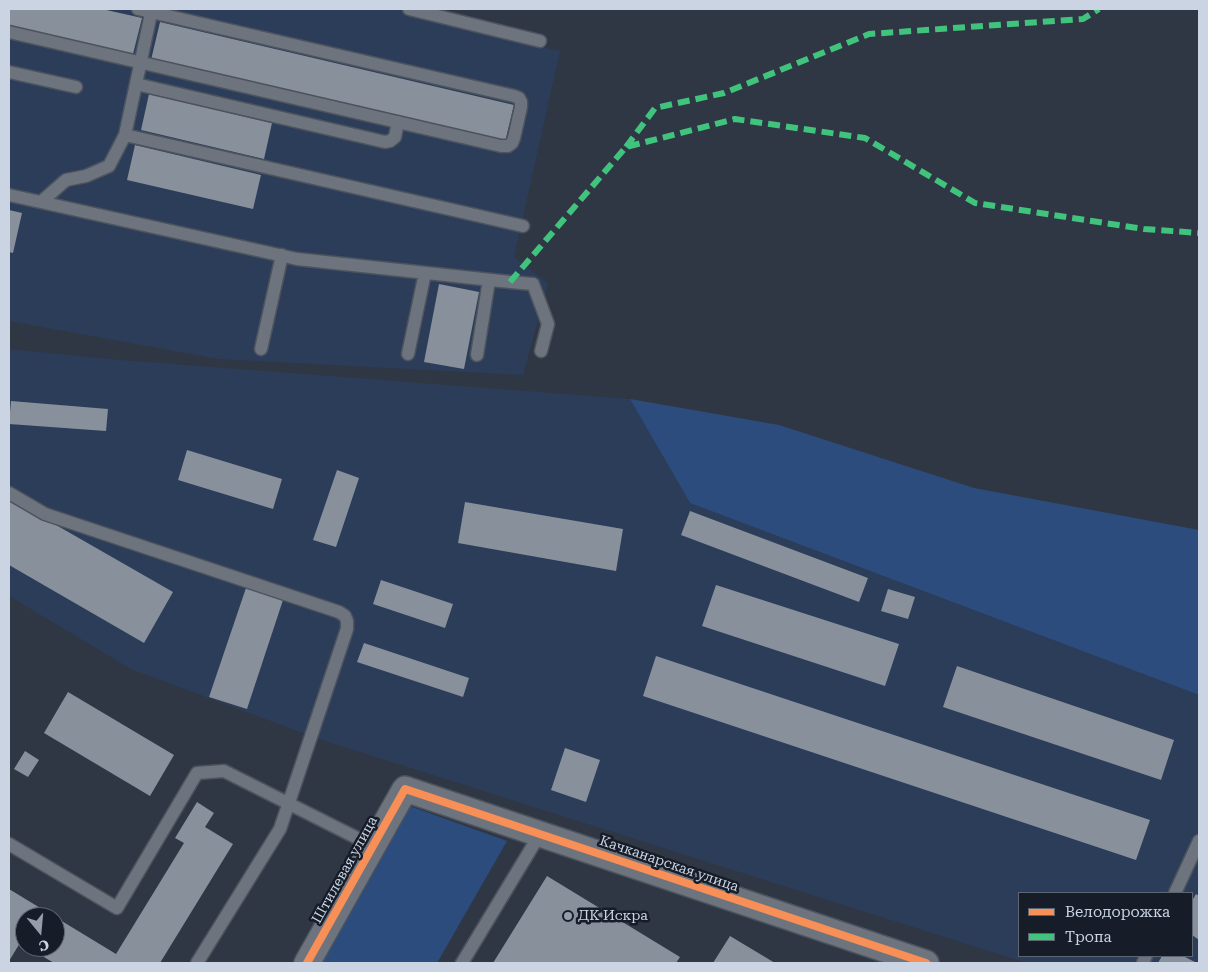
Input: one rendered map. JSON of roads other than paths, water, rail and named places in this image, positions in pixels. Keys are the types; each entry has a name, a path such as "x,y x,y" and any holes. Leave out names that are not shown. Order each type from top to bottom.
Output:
{"street":[{"name":"Качканарская улица","path":"405,789 926,963"},
{"name":"Штилевая улица","path":"307,963 405,789"}],"lane":[{"path":"9,32 501,146 508,146 514,138 522,107 519,98 514,96 152,10 138,9"},
{"path":"409,9 540,41"},
{"path":"41,202 66,180 86,176 108,166 126,135 152,10"},
{"path":"9,72 76,88"},
{"path":"136,84 385,142 390,141 395,136 398,122"},
{"path":"234,106 239,86"},
{"path":"126,135 523,226"},
{"path":"9,195 297,259 533,284 548,324 541,352"},
{"path":"261,349 282,255"},
{"path":"408,354 425,273"},
{"path":"477,355 489,280"},
{"path":"9,493 45,514 339,612 345,616 347,629 280,828 197,963"},
{"path":"9,844 116,908 197,773 224,771 373,846"},
{"path":"462,963 540,834"},
{"path":"1175,892 1199,841"}],"place":[{"name":"ДК Искра","path":"568,916"}]}
